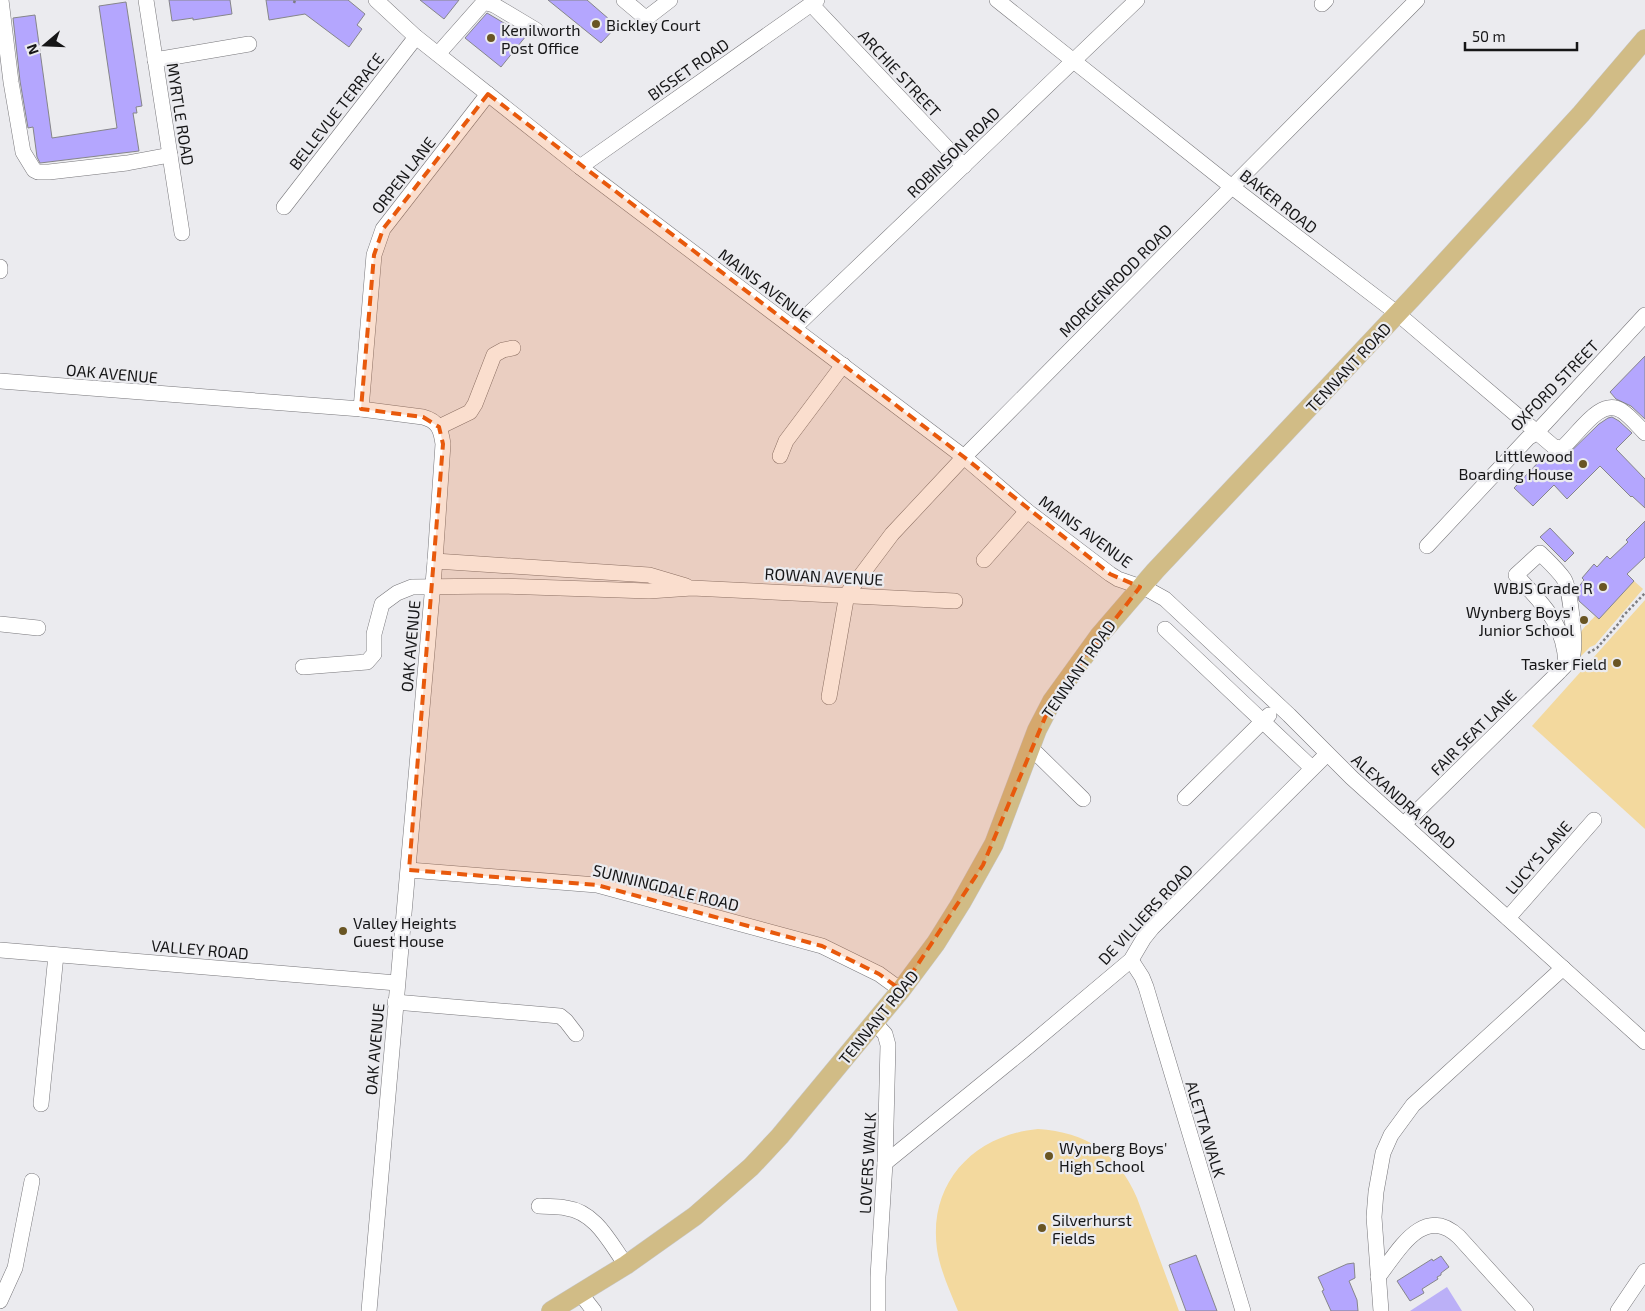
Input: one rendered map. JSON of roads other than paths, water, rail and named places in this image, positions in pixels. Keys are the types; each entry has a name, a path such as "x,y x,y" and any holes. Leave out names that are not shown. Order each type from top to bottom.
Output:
{"main road":[{"name":"TENNANT ROAD","path":"551,1311 626,1265 695,1216 751,1167 786,1129 901,990 936,943 983,865 1030,747 1052,701 1099,636 1140,587 1398,314 1581,114 1645,39"}],"street":[{"path":"1,0 11,82 23,152 34,170 49,172 127,163 170,155"},
{"name":"MYRTLE ROAD","path":"146,0 182,233"},
{"name":"MAINS AVENUE","path":"376,0 416,36 580,167 964,456 1027,511 1116,578 1140,587"},
{"path":"624,0 643,16 648,17 670,0"},
{"name":"BAKER ROAD","path":"997,0 1232,187 1398,314 1553,446 1558,448 1562,446 1598,412 1610,407 1620,409 1645,433"},
{"name":"ROBINSON ROAD","path":"794,328 1137,0"},
{"name":"MORGENROOD ROAD","path":"847,594 892,534 964,456 1417,0"},
{"path":"438,54 484,2 494,5 536,30"},
{"name":"ARCHIE STREET","path":"814,2 964,166"},
{"name":"BISSET ROAD","path":"580,167 814,2"},
{"name":"BELLEVUE TERRACE","path":"284,207 416,36"},
{"path":"155,60 249,44"},
{"name":"ORPEN LANE","path":"361,409 374,255 383,229 488,94"},
{"name":"OXFORD STREET","path":"1427,546 1528,438 1536,433 1645,315"},
{"path":"439,426 470,412 476,404 494,355 503,350 513,348"},
{"path":"780,456 786,440 843,365"},
{"name":"OAK AVENUE","path":"0,381 361,409 423,417 430,419 439,426 443,444 435,561 369,1311"},
{"path":"984,560 1027,511"},
{"path":"1540,553 1565,580 1567,586 1573,629 1573,656 1566,664 1563,640 1555,620 1516,576 1540,553"},
{"name":"ROWAN AVENUE","path":"435,561 648,575 692,588"},
{"name":"ROWAN AVENUE","path":"303,667 367,662 374,654 374,634 382,604 397,593 412,587 648,591 692,588 955,600"},
{"name":"ALEXANDRA ROAD","path":"1140,587 1165,599 1217,646 1352,778 1645,1042"},
{"path":"829,697 847,594"},
{"path":"0,624 38,628"},
{"path":"1165,629 1312,768"},
{"path":"1202,663 1217,646"},
{"name":"FAIR SEAT LANE","path":"1404,824 1566,664"},
{"path":"1185,798 1278,705"},
{"path":"1282,739 1297,723"},
{"path":"1030,747 1082,799"},
{"name":"DE VILLIERS ROAD","path":"885,1163 1131,960 1152,928 1328,754"},
{"name":"LUCY'S LANE","path":"1508,918 1594,820"},
{"name":"SUNNINGDALE ROAD","path":"409,870 596,885 822,946 879,974 901,990"},
{"name":"VALLEY ROAD","path":"0,950 397,983"},
{"path":"41,1104 56,955"},
{"name":"ALETTA WALK","path":"1131,960 1142,977 1146,988 1243,1311"},
{"path":"1381,1311 1374,1218 1376,1192 1383,1153 1391,1135 1412,1104 1563,968"},
{"path":"396,1002 560,1016 576,1034"},
{"name":"LOVERS WALK","path":"874,1022 885,1034 888,1045 878,1311"},
{"path":"0,1301 15,1268 32,1181"},
{"path":"539,1206 568,1208 590,1217 626,1265"},
{"path":"1378,1277 1413,1233 1424,1226 1439,1225 1453,1231 1526,1311"},
{"path":"1618,1311 1645,1271"},
{"path":"580,1293 594,1311"}],"place":[{"name":"Bickley Court","path":"596,24"},
{"name":"Kenilworth Post Office","path":"491,38"},
{"name":"Littlewood Boarding House","path":"1583,464"},
{"name":"WBJS Grade R","path":"1603,587"},
{"name":"Wynberg Boys' Junior School","path":"1584,620"},
{"name":"Tasker Field","path":"1617,663"},
{"name":"Valley Heights Guest House","path":"343,931"},
{"name":"Wynberg Boys' High School","path":"1049,1156"},
{"name":"Silverhurst Fields","path":"1042,1228"}]}
